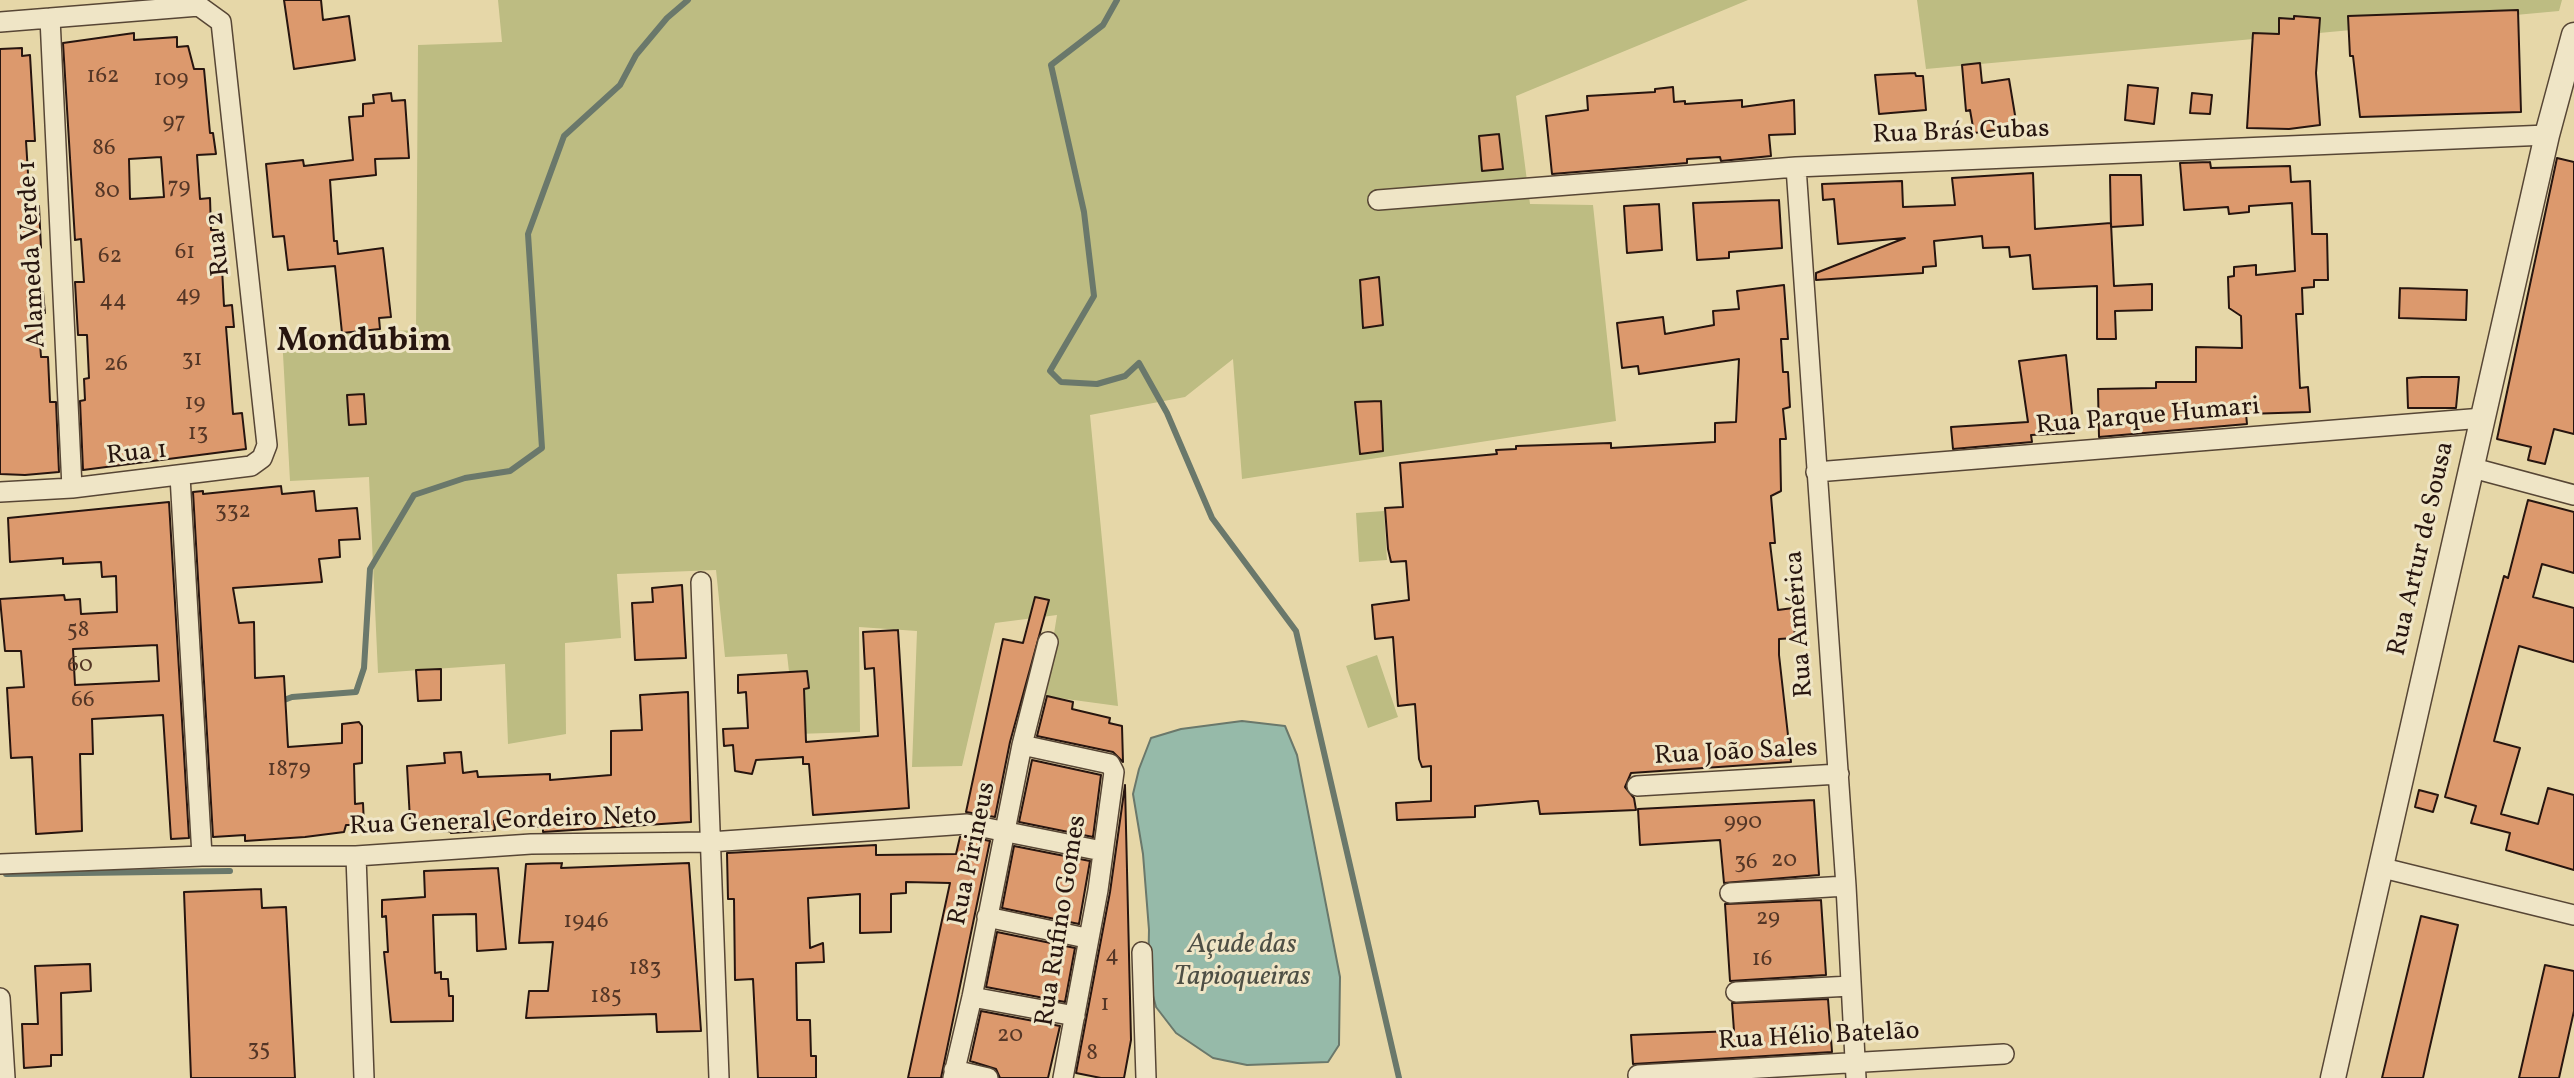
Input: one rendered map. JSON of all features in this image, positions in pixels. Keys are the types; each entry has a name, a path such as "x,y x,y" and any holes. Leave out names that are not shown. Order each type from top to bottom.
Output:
{"street":[{"name":"Rua 2","path":"50,18 199,6 221,22 225,37 267,445"},
{"path":"0,22 50,18"},
{"name":"Alameda Verde 1","path":"50,18 72,488"},
{"name":"Rua Artur de Sousa","path":"2333,1078 2383,868 2547,135 2570,68 2574,35"},
{"name":"Rua Brás Cubas","path":"1378,200 1796,167 2547,135"},
{"name":"Rua América","path":"1796,167 1839,774 1855,1071"},
{"name":"Rua Parque Humari","path":"1816,471 2483,418"},
{"name":"Rua 1","path":"0,492 72,488 251,466 262,457 267,445"},
{"path":"2473,468 2574,495"},
{"path":"180,476 202,856"},
{"path":"701,582 719,1078"},
{"name":"Rua Pirineus","path":"953,1074 972,997 1022,746 1048,642"},
{"name":"Rua Rufino Gomes","path":"1022,746 1110,764 1114,772 1063,1078"},
{"name":"Rua João Sales","path":"1637,786 1839,774"},
{"name":"Rua General Cordeiro Neto","path":"0,864 202,856 356,856 531,844 710,842 967,824 1102,850"},
{"path":"356,856 365,1078"},
{"path":"2383,868 2574,915"},
{"path":"1730,893 1846,886"},
{"path":"987,917 1086,938"},
{"path":"1142,952 1146,1078"},
{"path":"1737,992 1851,986"},
{"path":"972,997 1075,1016"},
{"path":"0,999 5,1078"},
{"name":"Rua Hélio Batelão","path":"1638,1074 1855,1071 2004,1054"},
{"path":"953,1074 988,1078"}],"shaded area":[{"path":"498,0 1748,0 1516,96 1530,204 1593,205 1616,421 1242,479 1233,359 1185,397 1090,415 1118,706 1044,696 1057,615 995,623 962,766 912,767 917,631 859,627 860,732 796,734 787,654 725,657 716,570 617,574 621,638 565,643 566,734 508,744 505,664 378,673 369,477 290,481 282,336 416,330 418,45 502,42"},
{"path":"1917,0 2562,0 2559,11 1926,69"},
{"path":"1384,511 1387,560 1359,562 1356,513"},
{"path":"1377,655 1398,717 1368,728 1346,666"}],"water":[{"name":"Açude das Tapioqueiras","path":"1242,721 1285,726 1297,755 1340,977 1339,1045 1328,1062 1247,1065 1213,1058 1176,1033 1156,1007 1148,977 1149,930 1143,854 1133,794 1139,769 1151,738 1181,729"}],"building":[{"path":"284,0 321,0 323,20 349,16 355,60 294,69"},
{"path":"2518,10 2521,112 2360,117 2353,56 2350,56 2348,16"},
{"path":"2294,16 2320,18 2316,73 2320,125 2289,129 2247,128 2253,33 2279,34 2279,18 2294,19"},
{"path":"134,33 134,40 177,37 177,47 188,46 194,69 204,69 210,133 213,133 216,154 197,155 200,199 210,198 211,230 218,230 221,249 224,306 232,305 234,327 226,327 233,414 242,413 246,449 83,470 80,401 85,400 84,379 89,378 87,335 78,335 75,282 84,282 81,239 75,240 63,43","holes":["161,157 164,197 130,199 129,159"]},
{"path":"22,48 22,56 30,55 35,141 26,141 30,206 39,206 41,248 33,249 35,292 43,292 45,313 38,314 41,357 48,357 50,402 56,402 59,472 25,475 0,474 0,49"},
{"path":"1980,63 1982,83 2009,79 2017,127 1974,133 1970,110 1966,111 1962,65"},
{"path":"1915,73 1916,76 1923,76 1926,110 1879,114 1875,75"},
{"path":"2128,85 2158,88 2154,124 2125,120"},
{"path":"1673,87 1674,102 1685,101 1685,104 1742,100 1742,107 1794,100 1795,134 1769,135 1771,156 1721,161 1720,157 1687,159 1687,163 1552,174 1546,116 1588,110 1587,96 1655,92 1655,89"},
{"path":"391,93 392,101 405,100 409,158 375,159 376,175 330,180 334,241 337,241 338,254 383,248 391,317 379,318 380,329 342,333 335,266 288,270 284,236 273,237 266,164 303,160 304,166 353,160 349,117 363,116 363,104 374,103 373,95"},
{"path":"2192,93 2212,95 2210,114 2190,113"},
{"path":"1499,134 1503,169 1482,171 1479,136"},
{"path":"2557,158 2574,162 2574,434 2554,429 2545,464 2528,460 2531,447 2497,439"},
{"path":"2210,162 2211,168 2290,166 2291,182 2310,181 2312,234 2327,234 2328,280 2314,280 2314,287 2302,288 2303,314 2296,314 2300,388 2308,387 2310,412 2246,414 2247,424 2099,437 2098,389 2156,388 2156,382 2196,382 2196,347 2242,348 2241,316 2229,308 2228,277 2234,276 2234,267 2256,265 2256,275 2295,271 2292,203 2249,206 2249,212 2229,214 2228,207 2184,210 2180,163"},
{"path":"2033,173 2035,229 2111,223 2114,286 2152,284 2152,310 2115,311 2116,339 2097,339 2097,286 2033,289 2030,255 2010,257 2009,247 1983,248 1982,236 1934,241 1936,266 1923,267 1923,273 1816,280 1816,273 1905,238 1838,244 1834,199 1823,200 1822,184 1902,181 1903,207 1955,205 1952,178"},
{"path":"2110,175 2141,175 2143,225 2111,227"},
{"path":"1779,200 1782,248 1729,252 1729,258 1697,260 1693,203"},
{"path":"1659,204 1662,250 1627,253 1624,206"},
{"path":"1379,277 1383,325 1363,328 1360,280"},
{"path":"1784,285 1788,339 1781,339 1783,372 1788,372 1790,407 1783,409 1786,439 1780,439 1781,491 1771,496 1775,543 1770,543 1778,610 1793,608 1795,638 1779,639 1791,762 1631,773 1625,787 1634,798 1636,810 1540,814 1538,801 1534,801 1475,806 1475,817 1397,820 1396,803 1431,801 1431,766 1422,767 1419,759 1415,704 1398,706 1393,637 1375,639 1372,605 1409,600 1406,561 1391,562 1385,508 1403,507 1400,463 1497,454 1496,450 1516,449 1516,446 1611,443 1611,448 1715,442 1715,423 1736,422 1739,359 1639,374 1638,366 1622,368 1617,323 1663,317 1665,334 1714,325 1713,311 1739,309 1737,291"},
{"path":"2400,288 2467,290 2466,320 2399,318"},
{"path":"2066,355 2074,433 2031,435 2032,442 1953,449 1951,427 2028,422 2019,361"},
{"path":"2459,377 2456,408 2408,408 2407,378"},
{"path":"364,394 366,424 349,425 347,395"},
{"path":"1381,401 1383,451 1360,454 1355,402"},
{"path":"281,486 282,494 314,491 316,511 357,508 360,539 339,540 340,557 319,559 322,582 233,588 239,623 254,622 255,678 284,676 288,747 342,743 342,724 359,722 362,726 362,763 354,764 355,804 363,803 364,825 346,825 344,832 305,837 245,841 245,835 213,837 193,492 203,491 203,494"},
{"path":"2528,500 2574,512 2574,573 2542,564 2533,597 2574,608 2574,662 2519,646 2494,741 2520,748 2501,814 2538,824 2548,788 2574,795 2574,870 2506,850 2510,833 2471,823 2476,806 2445,797 2504,576 2508,578"},
{"path":"169,502 189,838 171,839 163,715 92,719 93,754 80,754 82,831 36,834 32,757 11,758 7,688 24,687 21,651 5,651 0,599 64,595 65,600 80,599 81,614 117,612 116,576 102,577 101,562 63,564 63,558 10,562 8,518","holes":["157,645 159,681 75,685 73,649"]},
{"path":"682,585 686,658 635,660 632,603 653,602 652,588"},
{"path":"1035,597 1049,600 1010,742 995,817 966,812 1003,639 1023,643"},
{"path":"898,630 909,808 813,815 809,764 803,764 803,757 756,760 752,774 735,771 733,745 724,746 723,729 748,728 746,692 738,693 738,675 807,671 809,688 804,689 806,742 878,736 874,668 865,669 863,632"},
{"path":"441,669 441,700 418,701 416,670"},
{"path":"688,692 691,822 543,832 543,826 530,828 531,817 494,821 495,830 451,833 427,832 426,819 410,820 407,766 445,763 444,753 461,752 463,773 477,771 478,777 550,774 550,780 611,775 611,731 642,730 640,695"},
{"path":"1047,696 1073,702 1072,709 1110,718 1109,723 1122,726 1123,762 1113,752 1037,736"},
{"path":"1032,760 1101,775 1093,837 1019,822"},
{"path":"1125,785 1131,1040 1124,1078 1101,1078 1076,1073 1110,892"},
{"path":"2419,790 2438,795 2433,812 2415,807"},
{"path":"1814,800 1819,875 1724,883 1720,840 1640,845 1638,809"},
{"path":"960,837 990,841 941,1078 908,1078 950,883 906,882 906,893 891,894 891,932 860,933 860,894 808,898 810,948 823,943 824,962 796,963 797,1020 810,1020 811,1056 816,1056 816,1078 758,1078 753,979 735,980 734,899 728,899 727,853 876,845 876,855 956,854"},
{"path":"1014,846 1090,861 1079,924 1002,908"},
{"path":"562,863 561,868 689,863 701,1031 657,1032 656,1014 526,1018 529,991 548,991 553,942 519,943 526,864"},
{"path":"498,868 506,949 477,951 476,914 433,915 435,973 441,972 441,979 448,979 449,996 453,996 453,1021 391,1022 384,952 388,952 386,916 382,917 382,900 425,897 424,871"},
{"path":"261,889 262,908 286,907 295,1078 191,1078 184,892"},
{"path":"1821,900 1826,975 1730,981 1725,904"},
{"path":"2421,916 2458,925 2423,1078 2382,1078"},
{"path":"997,932 1075,948 1065,1002 986,987"},
{"path":"90,964 91,991 61,993 62,1055 51,1055 51,1066 24,1068 22,1024 38,1024 35,966"},
{"path":"2545,965 2574,971 2574,1011 2559,1078 2519,1078"},
{"path":"1828,999 1832,1052 1633,1064 1631,1035 1734,1031 1732,1003"},
{"path":"981,1011 1060,1026 1048,1078 1000,1078 996,1069 970,1061"}],"waterway":[{"path":"279,702 292,697 356,692 364,668 370,569 414,495 465,478 510,471 542,448 528,234 564,136 620,85 636,55 667,18 688,0"},
{"path":"1117,0 1103,25 1051,65 1084,212 1094,296 1050,371 1061,382 1097,384 1125,376 1139,363 1167,413 1212,518 1296,631 1399,1078"},
{"path":"6,874 230,871"}],"district":[{"name":"Mondubim","path":"364,344"}]}
